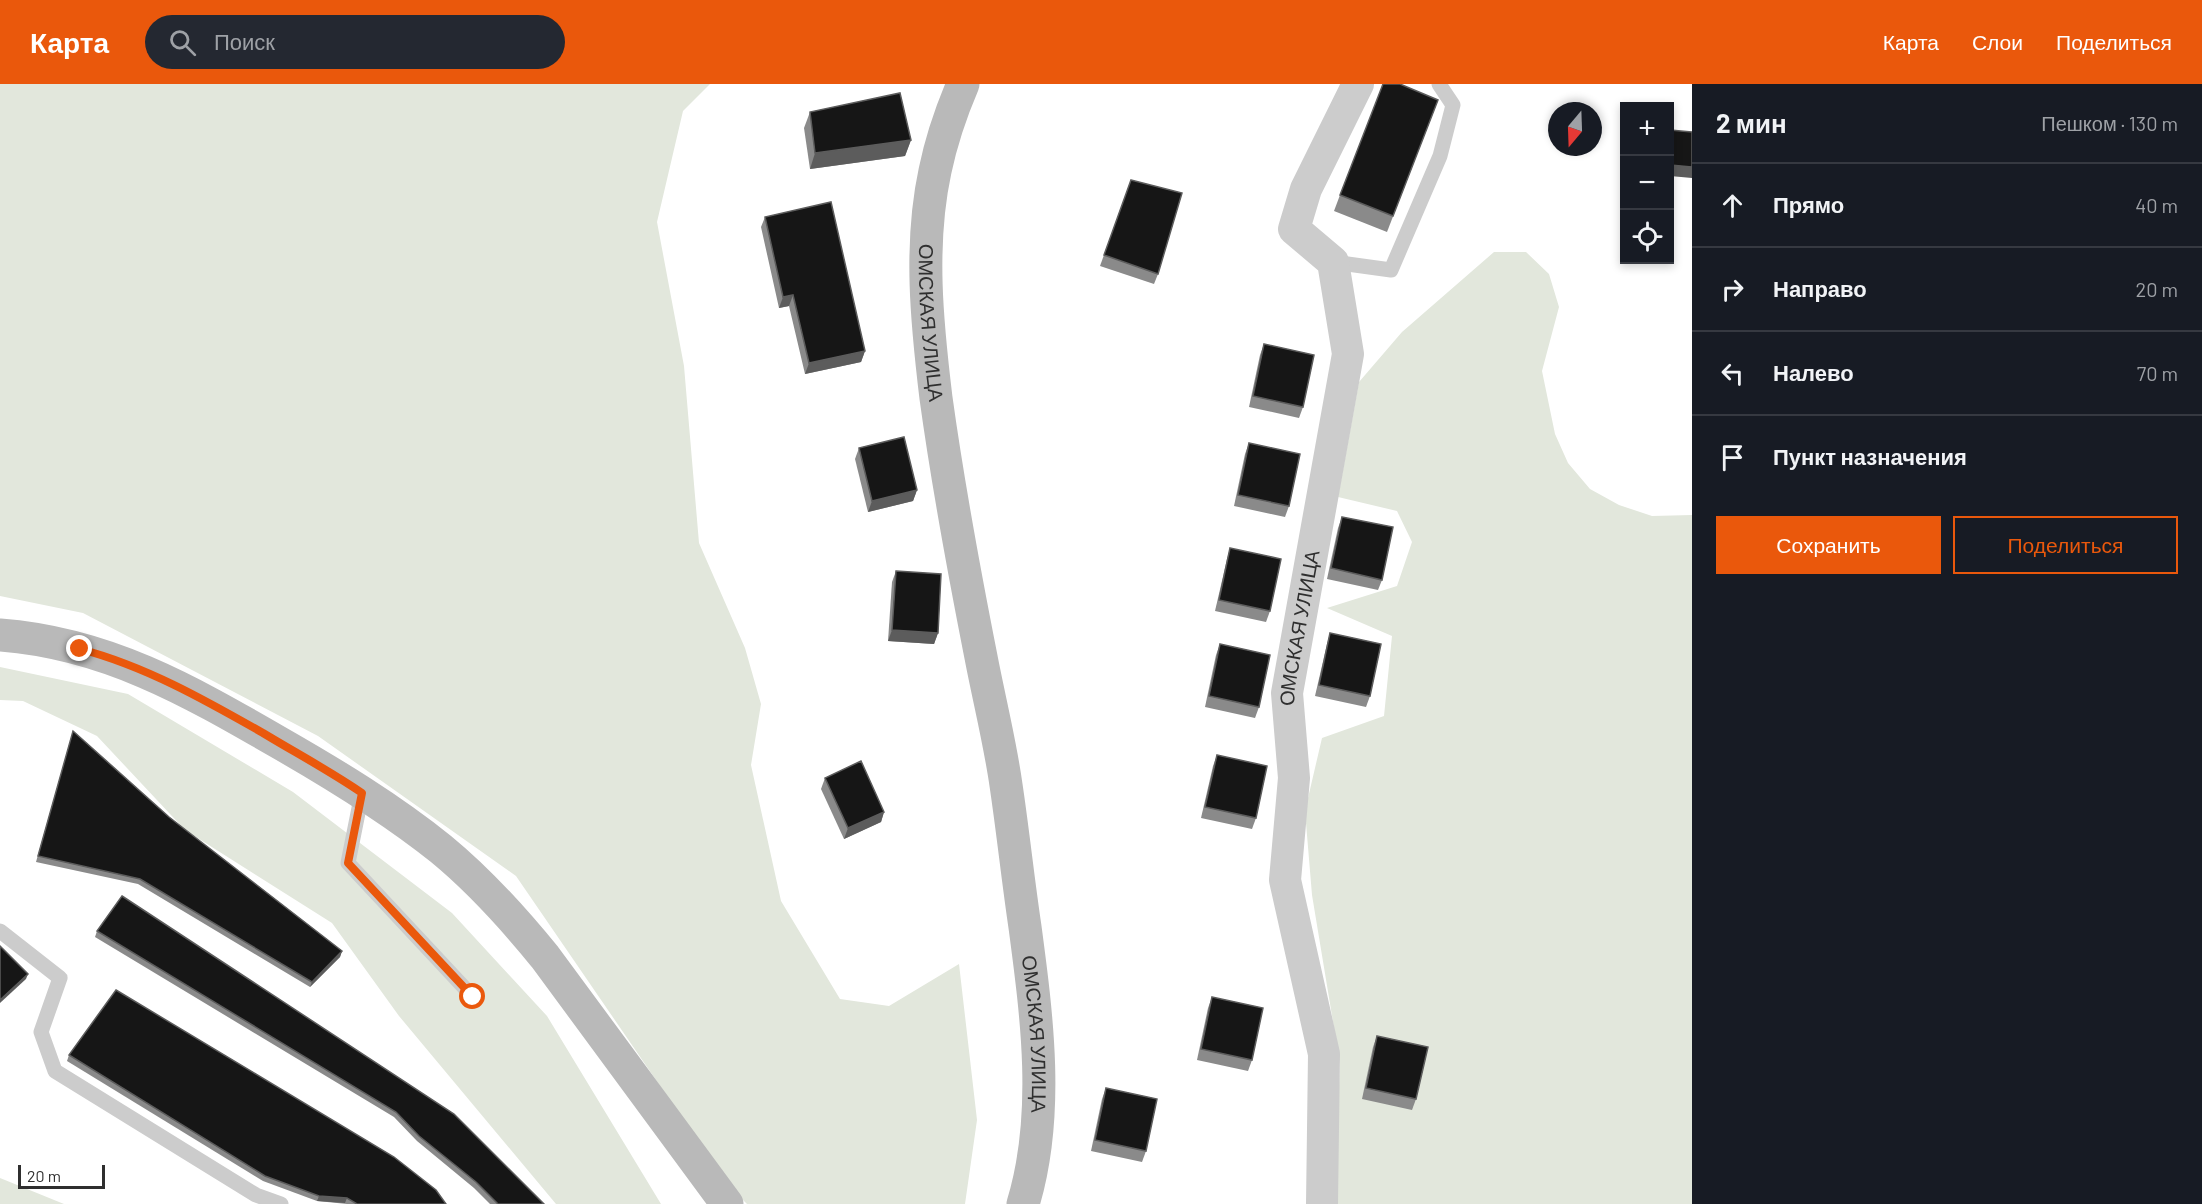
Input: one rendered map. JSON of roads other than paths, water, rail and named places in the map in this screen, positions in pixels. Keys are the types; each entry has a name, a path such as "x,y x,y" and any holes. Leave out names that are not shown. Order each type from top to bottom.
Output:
{"main road":[{"name":"ОМСКАЯ УЛИЦА","path":"963,84 935,172 928,233 926,296 942,444 1006,783 1030,964 1038,1065 1038,1106 1034,1155 1023,1204"},
{"path":"0,635 54,642 106,656 132,666 240,720 362,793 442,849 514,920 552,967 728,1204"}],"street":[{"path":"1333,262 1294,229 1306,189 1358,84"},
{"name":"ОМСКАЯ УЛИЦА","path":"1322,1204 1324,1054 1285,880 1294,778 1287,693 1348,354 1333,262"}],"lane":[{"path":"1333,262 1391,270 1440,156 1453,105 1439,84"},
{"path":"362,793 348,863 473,997"},
{"path":"0,931 60,978 41,1032 55,1071 256,1195 281,1204"}]}
